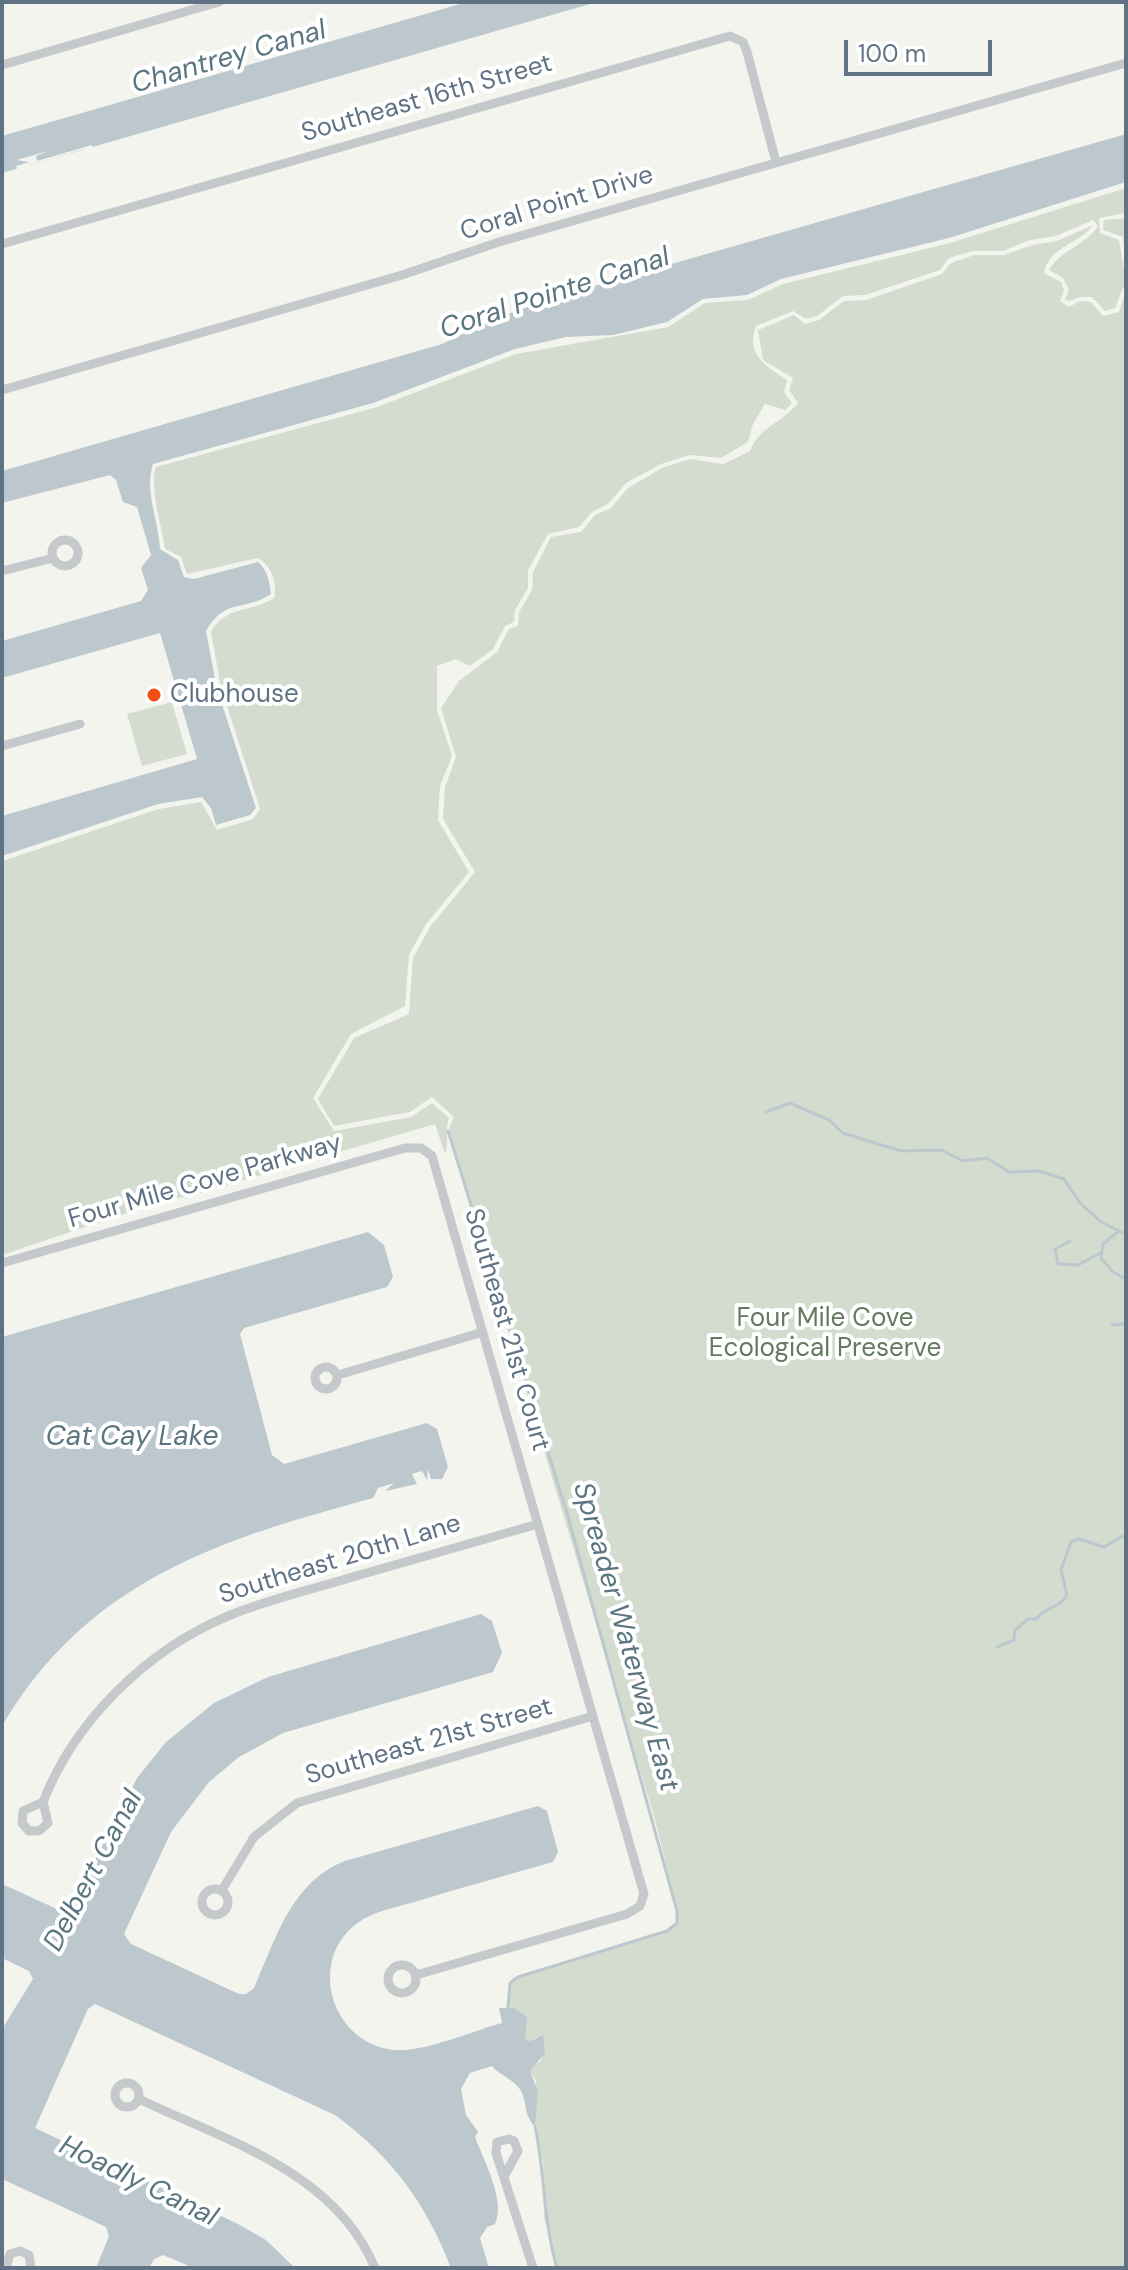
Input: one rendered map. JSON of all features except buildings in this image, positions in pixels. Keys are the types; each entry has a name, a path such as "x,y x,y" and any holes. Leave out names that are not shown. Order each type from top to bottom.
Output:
{"street":[{"path":"2,65 219,2"},
{"name":"Southeast 16th Street","path":"2,244 730,36 743,42 747,52 776,162"},
{"name":"Coral Point Drive","path":"2,390 776,162 1126,63"},
{"path":"2,571 53,558"},
{"path":"2,746 80,724"},
{"name":"Four Mile Cove Parkway","path":"2,1263 405,1148 421,1148"},
{"name":"Southeast 21st Court","path":"416,1975 627,1914 643,1900 642,1885 434,1162 429,1152 421,1148"},
{"path":"338,1375 483,1332"},
{"name":"Southeast 20th Lane","path":"43,1802 69,1752 108,1701 153,1660 194,1633 260,1604 538,1524"},
{"name":"Southeast 21st Street","path":"222,1890 254,1837 297,1803 593,1716"},
{"path":"139,2099 305,2181 350,2223 375,2268"},
{"path":"505,2175 533,2268"},
{"path":"6,2268 10,2254 20,2251 29,2255 31,2268"}],"green space":[{"path":"1126,188 1126,213 1099,218 1100,233 1119,240 1126,281 1115,308 1105,311 1092,297 1065,299 1069,290 1063,278 1049,270 1060,257 1092,233 1098,226 1093,220 1056,236 1030,240 1003,251 973,251 949,258 940,270 865,295 843,296 817,316 806,319 793,311 756,326 753,336 755,352 765,364 787,380 784,392 792,403 786,410 765,404 753,424 748,442 721,458 690,455 661,464 626,483 608,504 592,512 579,527 548,534 528,570 528,588 515,610 514,622 505,626 493,649 470,666 456,659 437,666 437,710 452,756 440,786 438,820 469,872 426,924 409,955 405,1006 351,1034 313,1098 334,1131 411,1117 432,1103 449,1118 445,1154 435,1124 186,1197 144,1201 127,1213 2,1255 2,861 159,809 201,802 217,830 253,819 260,809 221,687 211,632 231,613 274,598 274,580 267,565 258,558 187,574 181,557 165,549 155,497 156,467 377,407 516,354 668,327 705,303 748,300 783,284 950,243"},
{"path":"1126,218 1126,265 1123,237 1103,230 1104,220"},
{"name":"Four Mile Cove Ecological Preserve","path":"1093,225 1081,237 1058,251 1044,273 1061,282 1064,290 1060,301 1069,307 1080,301 1091,302 1103,316 1119,312 1126,290 1126,2268 557,2268 544,2217 543,2163 533,2111 536,2081 530,2071 541,2061 537,2037 530,2041 525,2038 514,2008 508,2007 510,1983 518,1977 667,1931 677,1923 677,1910 655,1820 448,1131 454,1117 432,1097 410,1112 334,1126 318,1099 354,1038 409,1014 413,958 430,927 475,872 443,819 445,787 456,757 441,708 459,681 497,652 509,629 518,626 519,612 532,590 533,572 551,537 581,532 595,515 611,508 628,488 662,468 690,459 723,464 750,451 759,436 792,410 798,403 789,390 793,378 763,360 758,330 794,315 805,324 819,320 844,301 866,300 942,274 951,263 974,255 1004,255 1032,245 1057,241"},
{"path":"172,702 187,754 142,766 127,714"}],"water":[{"path":"467,2 597,2 2,173 2,136"},
{"path":"1126,134 1126,182 949,238 781,279 747,295 703,299 667,322 613,335 566,337 515,349 373,403 153,464 150,485 160,549 178,560 184,577 194,579 258,562 268,576 271,594 253,603 228,609 213,620 206,631 217,689 256,808 250,815 216,825 211,808 202,797 158,804 2,856 2,816 197,759 160,633 2,678 2,641 141,601 148,590 141,568 151,555 137,507 123,502 116,480 110,475 2,503 2,471 442,344 491,320 556,297"},
{"name":"Cat Cay Lake","path":"368,1232 384,1245 393,1277 387,1287 244,1328 240,1334 272,1455 284,1464 427,1423 437,1429 448,1467 442,1479 253,1534 194,1557 139,1586 89,1622 43,1668 2,1726 2,1337"},
{"path":"481,1614 492,1621 502,1653 493,1672 283,1733 239,1757 209,1782 171,1832 124,1934 131,1944 239,1994 246,1994 254,1988 278,1932 298,1897 326,1870 345,1861 538,1806 547,1811 558,1852 553,1862 370,1916 356,1924 341,1940 332,1960 330,1980 342,2019 356,2034 374,2045 407,2050 449,2040 502,2023 499,2008 514,2008 527,2017 525,2038 530,2041 543,2035 545,2053 530,2071 538,2091 535,2126 529,2118 519,2088 492,2066 470,2073 461,2089 466,2115 478,2132 475,2137 498,2204 495,2224 487,2227 480,2238 489,2268 451,2268 430,2222 405,2182 373,2147 335,2115 95,2004 88,2009 35,2128 238,2224 266,2240 295,2268 194,2268 163,2255 154,2259 149,2268 96,2268 109,2236 106,2227 2,2179 2,2029 33,1979 29,1971 2,1958 2,1884 57,1909 71,1907 137,1778 166,1742 214,1703 268,1677"}],"pier":[{"path":"92,145 94,150 86,153 84,149 17,169 16,166 29,162 17,160 48,151 36,156 37,161"},
{"path":"428,1469 431,1479 442,1479 425,1484 426,1487 387,1495 387,1499 373,1499 378,1488 394,1483 385,1491 417,1484 412,1474 422,1471 427,1480"}],"waterway":[{"path":"766,1112 790,1103 829,1120 843,1133 901,1151 941,1150 963,1161 987,1158 1009,1172 1039,1171 1064,1179 1080,1203 1101,1222 1126,1234"},
{"name":"Spreader Waterway East","path":"448,1131 567,1513 677,1911 677,1923 667,1931 518,1977 510,1983 508,2007"},
{"path":"1119,1231 1103,1244 1101,1258 1113,1272 1126,1279"},
{"path":"1070,1241 1055,1249 1058,1264 1078,1265 1102,1252"},
{"path":"1112,1325 1126,1324"},
{"path":"997,1647 1014,1640 1015,1630 1028,1619 1036,1619 1067,1595 1061,1570 1071,1542 1079,1539 1104,1547 1126,1534"},
{"name":"Spreader Waterway East","path":"535,2126 549,2233 557,2268"}],"place":[{"name":"Clubhouse","path":"154,695"}],"water label":[{"name":"Chantrey Canal","path":"229,58"},
{"name":"Coral Pointe Canal","path":"555,294"},
{"name":"Delbert Canal","path":"94,1871"},
{"name":"Hoadly Canal","path":"138,2182"}]}
